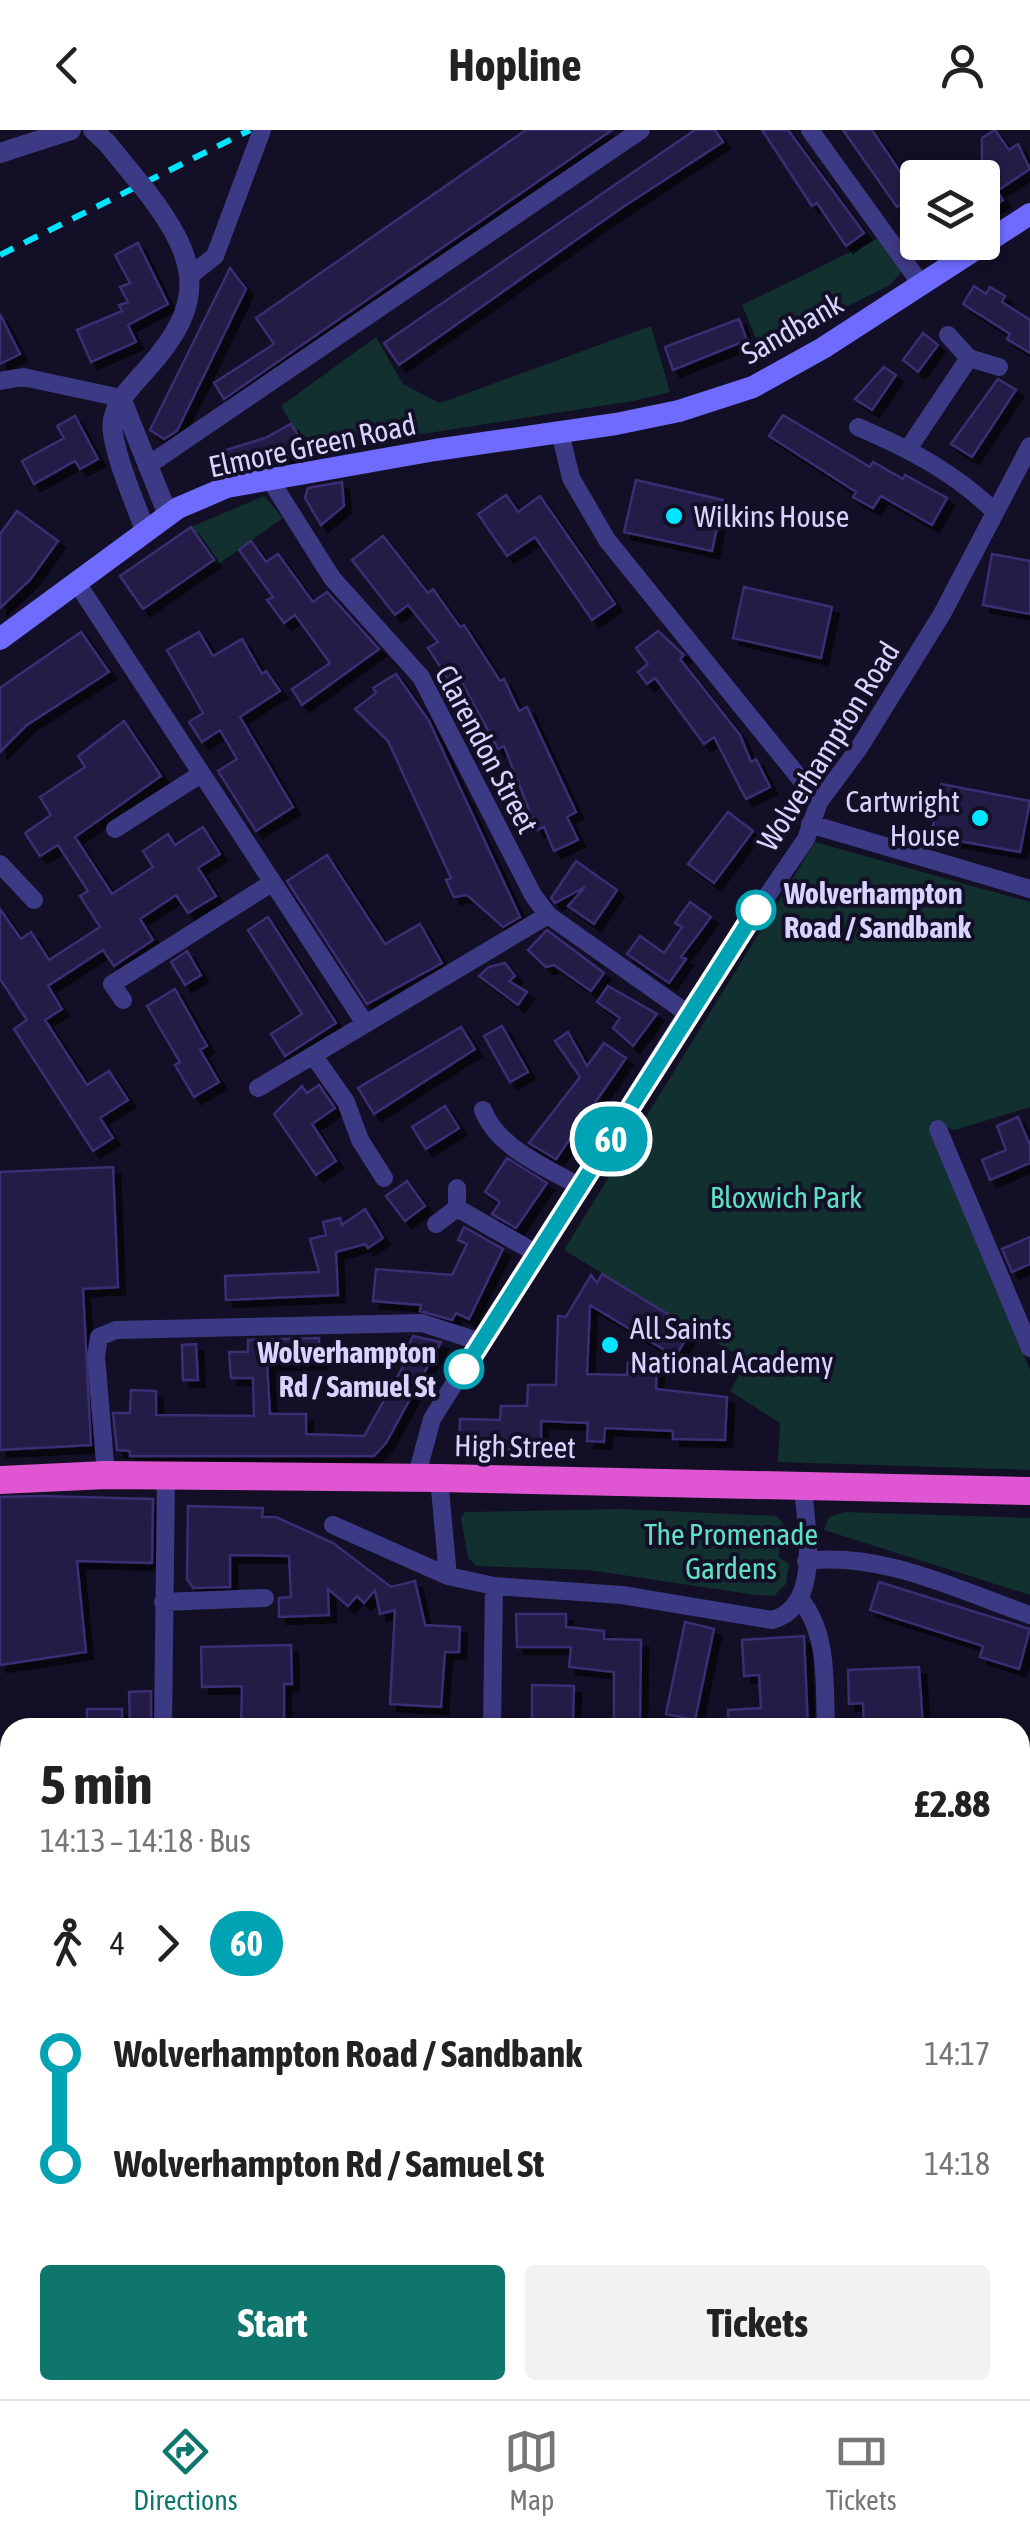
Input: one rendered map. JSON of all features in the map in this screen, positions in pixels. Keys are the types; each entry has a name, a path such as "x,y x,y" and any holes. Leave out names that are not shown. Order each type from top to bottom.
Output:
{"highway":[{"name":"High Street","path":"0,1480 106,1476 428,1478 1030,1491"}],"main road":[{"name":"Sandbank","path":"560,432 678,411 753,387 1030,214"},
{"name":"Elmore Green Road","path":"0,639 168,515 227,488 560,432"}],"street":[{"path":"0,153 70,130"},
{"path":"147,466 641,130"},
{"path":"810,130 921,284"},
{"path":"191,275 215,256 261,134"},
{"path":"100,136 173,225 191,275 186,314 173,338 121,398 111,424 146,532"},
{"path":"948,336 969,358 999,366"},
{"path":"908,448 969,358"},
{"path":"0,382 23,377 121,398"},
{"path":"121,398 168,515"},
{"path":"858,427 908,448 964,482 994,511"},
{"path":"560,432 572,478 607,540 818,802"},
{"name":"Wolverhampton Road","path":"428,1478 432,1418 582,1188 688,1014 806,839 818,802 859,748 942,614 1030,446"},
{"name":"Clarendon Street","path":"269,478 332,578 422,677 533,896 548,915 688,1014"},
{"path":"77,582 270,884 364,1022"},
{"path":"115,829 201,774"},
{"path":"810,824 1030,889"},
{"path":"0,864 29,888"},
{"path":"123,1000 112,984 270,884"},
{"path":"258,1088 548,915"},
{"path":"312,1055 346,1102 360,1140 384,1178"},
{"path":"483,1110 490,1130 503,1141 582,1188"},
{"path":"938,1129 966,1173 1030,1348"},
{"path":"456,1188 457,1208"},
{"path":"436,1224 457,1208"},
{"path":"457,1208 539,1255"},
{"path":"106,1476 96,1356 99,1336 116,1330 422,1322 481,1342"},
{"path":"163,1718 166,1476"},
{"path":"428,1478 448,1576"},
{"path":"333,1524 365,1532 448,1576 494,1586 622,1595 772,1620 790,1612 800,1599 806,1561 803,1485"},
{"path":"806,1561 838,1557 895,1569 1030,1615"},
{"path":"492,1718 494,1586"},
{"path":"163,1602 264,1598"},
{"path":"800,1599 815,1616 822,1649 825,1718"}],"green space":[{"path":"883,236 903,270 890,285 761,350 742,305"},
{"path":"651,326 670,392 633,401 308,452 281,406 376,337 403,384 440,403"},
{"path":"264,496 283,518 216,566 191,527"},
{"name":"Bloxwich Park","path":"815,842 1030,902 1030,1107 955,1130 929,1123 1030,1370 1030,1470 778,1462 780,1423 730,1391 747,1361 564,1250"},
{"name":"The Promenade Gardens","path":"622,1509 777,1516 787,1529 779,1536 779,1557 789,1564 786,1584 774,1596 756,1595 589,1570 477,1566 468,1558 461,1518 465,1512"},
{"path":"845,1512 1030,1518 1030,1595 824,1530 829,1517"}],"building":[{"path":"526,130 612,130 224,399 214,383 274,344 256,318"},
{"path":"695,130 715,130 723,142 620,209 399,365 384,343"},
{"path":"762,130 788,130 864,233 846,246 817,203 812,206"},
{"path":"843,130 872,130 900,172 897,207"},
{"path":"995,130 1009,150 1018,144 1030,169 1000,189 1000,160 982,160 982,138"},
{"path":"138,243 168,304 128,325 136,342 91,362 77,330 122,311 119,305 128,302 120,287 130,283 115,255"},
{"path":"230,268 246,289 177,431 164,439 150,430"},
{"path":"974,286 986,294 990,287 1005,296 1002,302 1030,320 1030,353 1007,339 1010,334 963,304"},
{"path":"0,314 20,354 0,364"},
{"path":"739,319 747,340 673,370 665,347"},
{"path":"923,333 938,345 918,372 903,360"},
{"path":"884,367 896,375 872,410 855,399"},
{"path":"998,379 1016,390 972,457 951,444"},
{"path":"783,415 870,467 873,462 947,498 932,525 881,496 873,508 853,497 856,492 769,436"},
{"path":"75,416 98,459 80,469 75,461 34,484 22,461 64,438 57,426"},
{"path":"291,424 308,452 233,469 226,450 265,438"},
{"name":"Wilkins House","path":"636,480 723,500 712,551 624,532"},
{"path":"342,482 344,506 321,525 305,498 308,488"},
{"path":"506,495 518,512 540,496 615,604 592,620 535,537 507,556 478,514"},
{"path":"17,511 58,541 30,580 0,608 0,534"},
{"path":"191,527 214,560 143,609 120,576"},
{"path":"383,536 428,593 433,589 460,627 464,625 500,681 504,679 519,711 527,707 576,812 567,817 578,840 554,851 544,827 537,830 504,746 498,749 463,684 455,690 428,648 438,642 408,605 395,615 352,560"},
{"path":"251,541 266,562 278,554 313,602 327,592 379,649 302,705 292,689 330,663 295,615 284,623 267,600 273,597 239,550"},
{"path":"992,554 1030,561 1030,614 983,605"},
{"path":"744,587 832,607 821,658 733,638"},
{"path":"658,631 684,655 680,659 740,735 751,762 756,759 770,787 746,799 714,737 704,744 655,678 647,684 638,672 648,664 636,648"},
{"path":"81,632 109,672 27,725 0,752 0,688"},
{"path":"199,632 213,656 242,639 262,674 266,671 280,691 240,717 293,807 256,831 218,771 237,759 220,730 202,742 189,722 203,713 167,650"},
{"path":"396,674 429,721 520,917 503,927 467,895 454,897 446,880 451,878 388,741 355,709 376,693 373,688"},
{"path":"124,721 161,776 75,837 112,894 153,867 143,851 168,834 175,845 203,827 220,854 198,868 216,896 188,913 176,895 140,919 153,940 114,966 103,950 48,986 62,1009 45,1020 87,1085 109,1071 128,1100 100,1118 113,1138 93,1151 14,1029 27,1020 0,979 0,909 21,939 31,932 49,960 100,927 80,896 88,891 58,845 40,856 25,833 51,815 40,797 85,767 78,756"},
{"name":"Cartwright House","path":"941,784 1030,801 1020,852 931,836"},
{"path":"728,812 753,831 714,883 688,864"},
{"path":"327,855 385,944 420,924 442,963 367,1004 287,881"},
{"path":"576,861 617,890 594,924 568,906 585,887 555,903 551,898"},
{"path":"690,902 711,917 681,957 686,959 669,983 627,954 640,936 664,953 682,927 675,923"},
{"path":"268,917 336,1023 285,1056 271,1034 302,1014 248,930"},
{"path":"547,930 604,973 591,991 554,965 546,967 528,950"},
{"path":"187,951 201,975 185,985 171,962"},
{"path":"505,963 515,976 509,981 527,992 518,1005 479,976 489,967"},
{"path":"608,986 657,1014 633,1046 613,1028 620,1018 597,1002"},
{"path":"175,989 207,1046 200,1050 219,1082 194,1097 175,1065 180,1062 147,1006"},
{"path":"502,1026 528,1072 510,1082 484,1036"},
{"path":"461,1027 475,1049 374,1114 358,1088"},
{"path":"568,1032 587,1066 604,1043 626,1058 556,1159 529,1143 580,1077 555,1041"},
{"path":"319,1085 335,1108 312,1124 336,1161 316,1175 274,1114 302,1086 307,1093"},
{"path":"445,1106 459,1128 426,1149 412,1127"},
{"path":"1018,1117 1030,1145 1030,1163 990,1180 982,1160 1006,1150 997,1126"},
{"path":"507,1158 547,1183 516,1228 492,1214 500,1202 485,1192"},
{"path":"113,1167 118,1287 83,1289 91,1445 0,1450 0,1172"},
{"path":"407,1181 425,1206 405,1221 386,1196"},
{"path":"365,1209 383,1238 368,1248 365,1244 336,1252 338,1295 226,1300 225,1276 319,1272 310,1239 326,1235 323,1222 340,1218 342,1225"},
{"path":"464,1227 503,1249 469,1319 456,1313 452,1320 420,1311 421,1305 373,1301 376,1269 452,1275 467,1244 458,1240"},
{"path":"1030,1237 1030,1264 1012,1272 1002,1249"},
{"path":"602,1274 692,1329 677,1354 671,1354 590,1305 587,1374 627,1375 628,1362 657,1363 656,1389 727,1397 725,1440 673,1439 673,1431 605,1428 604,1442 587,1441 588,1423 541,1421 541,1450 459,1448 460,1419 500,1420 501,1406 527,1406 528,1385 556,1385 558,1316 566,1317 591,1275 597,1283"},
{"path":"413,1336 441,1342 386,1443 374,1456 130,1456 130,1451 117,1450 113,1413 130,1413 131,1390 156,1391 156,1415 254,1416 253,1378 231,1378 229,1352 248,1352 248,1340 319,1338 320,1362 267,1363 270,1414 306,1414 306,1434 364,1436 405,1363 401,1361"},
{"path":"196,1344 198,1380 183,1380 182,1345"},
{"path":"0,1497 153,1499 152,1563 77,1561 86,1652 0,1665"},
{"path":"188,1506 263,1508 262,1517 276,1517 333,1543 391,1587 415,1581 425,1625 460,1627 459,1652 445,1652 441,1707 390,1704 395,1610 380,1614 375,1590 364,1603 357,1596 348,1606 328,1589 329,1615 279,1617 279,1598 291,1597 289,1556 230,1555 230,1587 193,1588 187,1579"},
{"path":"879,1582 1030,1629 1019,1669 980,1657 983,1646 870,1610"},
{"path":"516,1614 566,1614 566,1627 604,1631 604,1639 641,1640 640,1718 614,1718 614,1672 569,1667 571,1647 517,1647"},
{"path":"685,1622 714,1629 695,1718 666,1714"},
{"path":"804,1636 808,1718 728,1718 728,1710 761,1708 759,1675 744,1676 742,1640"},
{"path":"291,1645 292,1684 284,1684 284,1718 241,1718 242,1686 202,1687 201,1647"},
{"path":"919,1667 922,1718 864,1718 863,1703 849,1704 848,1670"},
{"path":"532,1685 574,1686 573,1718 532,1718"},
{"path":"151,1691 151,1718 130,1718 129,1692"},
{"path":"87,1709 122,1709 122,1718 87,1718"}],"railway":[{"path":"0,255 250,130"}],"bus line":[{"name":"60","path":"464,1369 756,910"}],"place":[{"name":"Wilkins House","path":"674,516"},
{"name":"Cartwright House","path":"980,818"},
{"name":"Wolverhampton Road / Sandbank","path":"756,910"},
{"name":"All Saints National Academy","path":"610,1345"},
{"name":"Wolverhampton Rd / Samuel St","path":"464,1369"}]}
